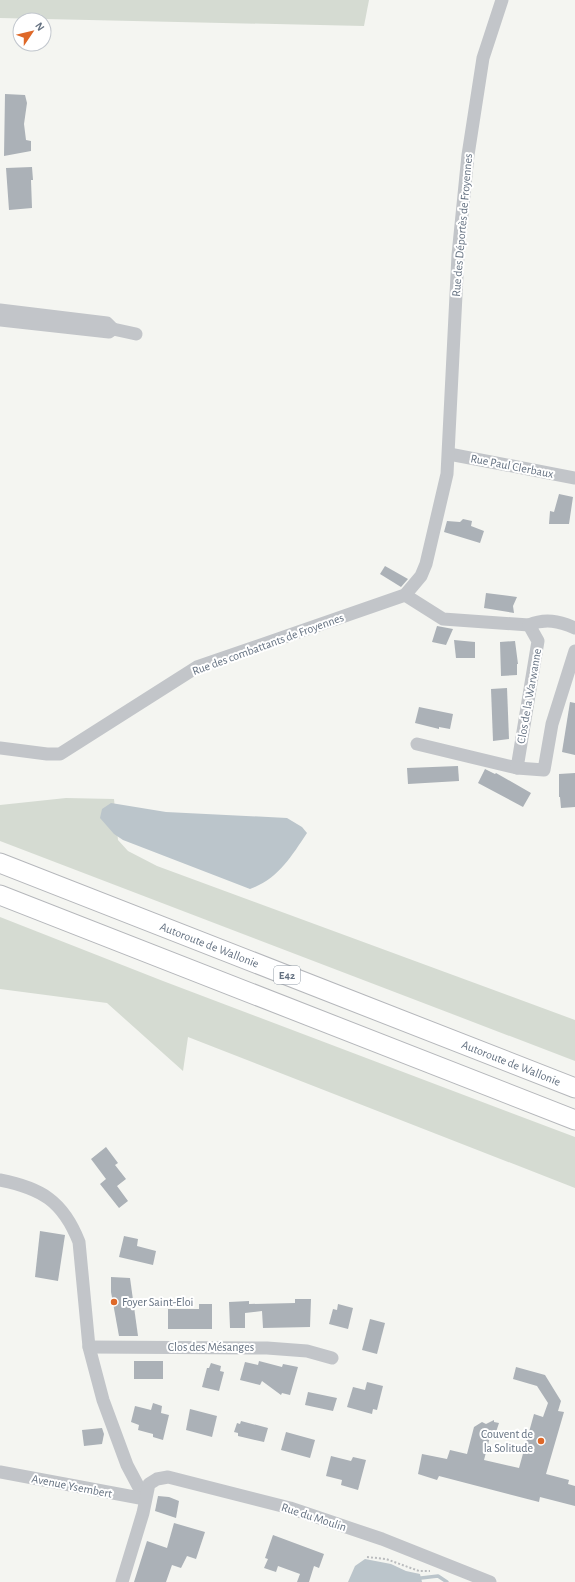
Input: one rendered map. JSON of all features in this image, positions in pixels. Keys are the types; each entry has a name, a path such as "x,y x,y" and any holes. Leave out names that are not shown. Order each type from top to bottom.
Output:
{"highway":[{"name":"Autoroute de Wallonie","path":"0,863 575,1088"},
{"name":"E42","path":"0,895 575,1120"}],"street":[{"name":"Rue des Déportès de Froyennes","path":"449,454 458,255 468,155 483,58 502,0"},
{"path":"0,310 106,323 113,329 136,334"},
{"path":"0,320 109,332 113,329"},
{"name":"Rue Paul Clerbaux","path":"449,454 575,478"},
{"path":"449,454 438,518 426,564 421,576 405,595 443,619 529,626 538,622 553,620 575,628"},
{"name":"Rue des combattants de Froyennes","path":"0,748 47,754 60,754 197,667 405,595"},
{"name":"Clos de la Warwanne","path":"517,768 538,641 529,626"},
{"path":"417,744 517,768 544,770 552,724 575,651"},
{"path":"0,1180 26,1185 57,1204 73,1226 79,1242 89,1347 103,1400 127,1465 145,1499 143,1513 122,1582"},
{"name":"Clos des Mésanges","path":"89,1347 267,1348 307,1352 332,1358"},
{"name":"Avenue Ysembert","path":"0,1472 145,1499"},
{"name":"Rue du Moulin","path":"145,1499 149,1484 157,1479 168,1477 290,1508 382,1539 483,1581"}],"path":[{"path":"378,1557 379,1551"},
{"path":"367,1557 378,1557 419,1571 427,1572"}],"shaded area":[{"path":"0,0 369,0 364,26 52,19 52,12 12,12 12,18 0,18"},
{"path":"66,798 114,799 118,840 128,851 157,866 575,1020 575,1061 0,841 0,805"},
{"path":"111,803 166,812 287,818 302,827 307,833 289,859 276,873 260,885 250,889 123,840 114,834 100,818 102,809"},
{"path":"0,917 163,981 575,1137 575,1188 188,1037 183,1071 107,1003 0,989"},
{"path":"365,1559 391,1564 406,1571 420,1574 422,1582 348,1582 355,1566"}],"building":[{"path":"5,94 25,95 27,103 24,124 26,140 31,141 31,151 4,156"},
{"path":"32,167 32,208 9,210 6,168"},
{"path":"559,494 573,497 569,524 549,524 550,511 554,512"},
{"path":"463,519 472,521 471,526 484,531 480,543 444,532 447,521 460,522"},
{"path":"385,566 408,579 401,587 380,574"},
{"path":"486,593 517,597 513,606 514,613 484,608"},
{"path":"437,626 453,629 446,645 432,642"},
{"path":"454,640 475,642 475,658 456,658"},
{"path":"515,641 518,664 517,675 501,676 500,642"},
{"path":"507,688 509,739 493,741 491,689"},
{"path":"570,702 575,703 575,755 562,752"},
{"path":"419,707 453,714 450,729 439,727 439,729 415,723"},
{"path":"458,766 459,781 408,784 407,768"},
{"path":"485,769 495,774 496,773 531,793 523,807 478,783"},
{"path":"575,773 575,807 561,808 559,797 559,774"},
{"path":"106,1147 118,1163 115,1165 126,1179 117,1186 128,1201 119,1208 100,1184 106,1179 91,1159"},
{"path":"40,1231 65,1235 58,1281 35,1277"},
{"path":"124,1236 138,1239 137,1246 156,1251 153,1265 119,1257"},
{"path":"111,1277 130,1278 138,1336 119,1336 111,1292"},
{"path":"295,1299 311,1299 310,1327 263,1328 262,1311 245,1313 245,1328 230,1328 229,1302 249,1301 249,1304 295,1303"},
{"path":"199,1304 212,1304 212,1329 168,1329 168,1309 199,1309"},
{"path":"338,1304 353,1308 348,1329 329,1324 333,1309 337,1310"},
{"path":"370,1319 385,1323 377,1354 362,1350"},
{"path":"134,1361 163,1361 163,1379 134,1379"},
{"path":"259,1361 282,1367 283,1364 298,1367 290,1395 282,1393 281,1395 262,1381 260,1385 240,1380 245,1362 258,1365"},
{"path":"211,1363 221,1366 220,1371 224,1372 219,1391 202,1387 207,1368 209,1368"},
{"name":"Couvent de la Solitude","path":"516,1367 545,1375 561,1401 558,1411 564,1412 546,1474 569,1480 568,1484 575,1486 575,1506 540,1497 539,1502 439,1476 437,1480 418,1474 422,1454 447,1459 450,1450 467,1454 474,1427 482,1422 486,1424 494,1420 494,1422 499,1423 495,1435 491,1433 484,1460 519,1468 534,1414 543,1417 548,1403 537,1386 513,1379"},
{"path":"367,1382 383,1386 377,1410 373,1409 372,1414 347,1407 353,1387 365,1390"},
{"path":"308,1392 337,1398 333,1411 305,1405"},
{"path":"153,1403 162,1406 161,1413 169,1415 163,1440 153,1437 153,1434 138,1430 139,1425 131,1422 135,1406 151,1410"},
{"path":"190,1409 217,1416 212,1437 186,1430"},
{"path":"241,1421 268,1428 264,1442 238,1436 238,1433 234,1432 237,1423 240,1424"},
{"path":"102,1428 104,1434 102,1444 84,1446 82,1430"},
{"path":"286,1432 315,1440 310,1458 281,1450"},
{"path":"331,1456 351,1461 353,1457 366,1460 358,1490 341,1485 342,1480 326,1476"},
{"path":"158,1496 169,1497 179,1501 176,1518 155,1511"},
{"path":"174,1523 205,1532 196,1559 187,1556 181,1568 172,1565 166,1582 134,1582 147,1541 167,1548"},
{"path":"273,1535 324,1554 319,1568 314,1566 309,1582 297,1582 300,1574 278,1566 276,1572 264,1568 268,1559 265,1558"}],"waterway":[{"path":"421,1578 438,1576 447,1582"}],"place":[{"name":"Foyer Saint-Eloi","path":"114,1302"},
{"name":"Couvent de la Solitude","path":"541,1441"}]}
